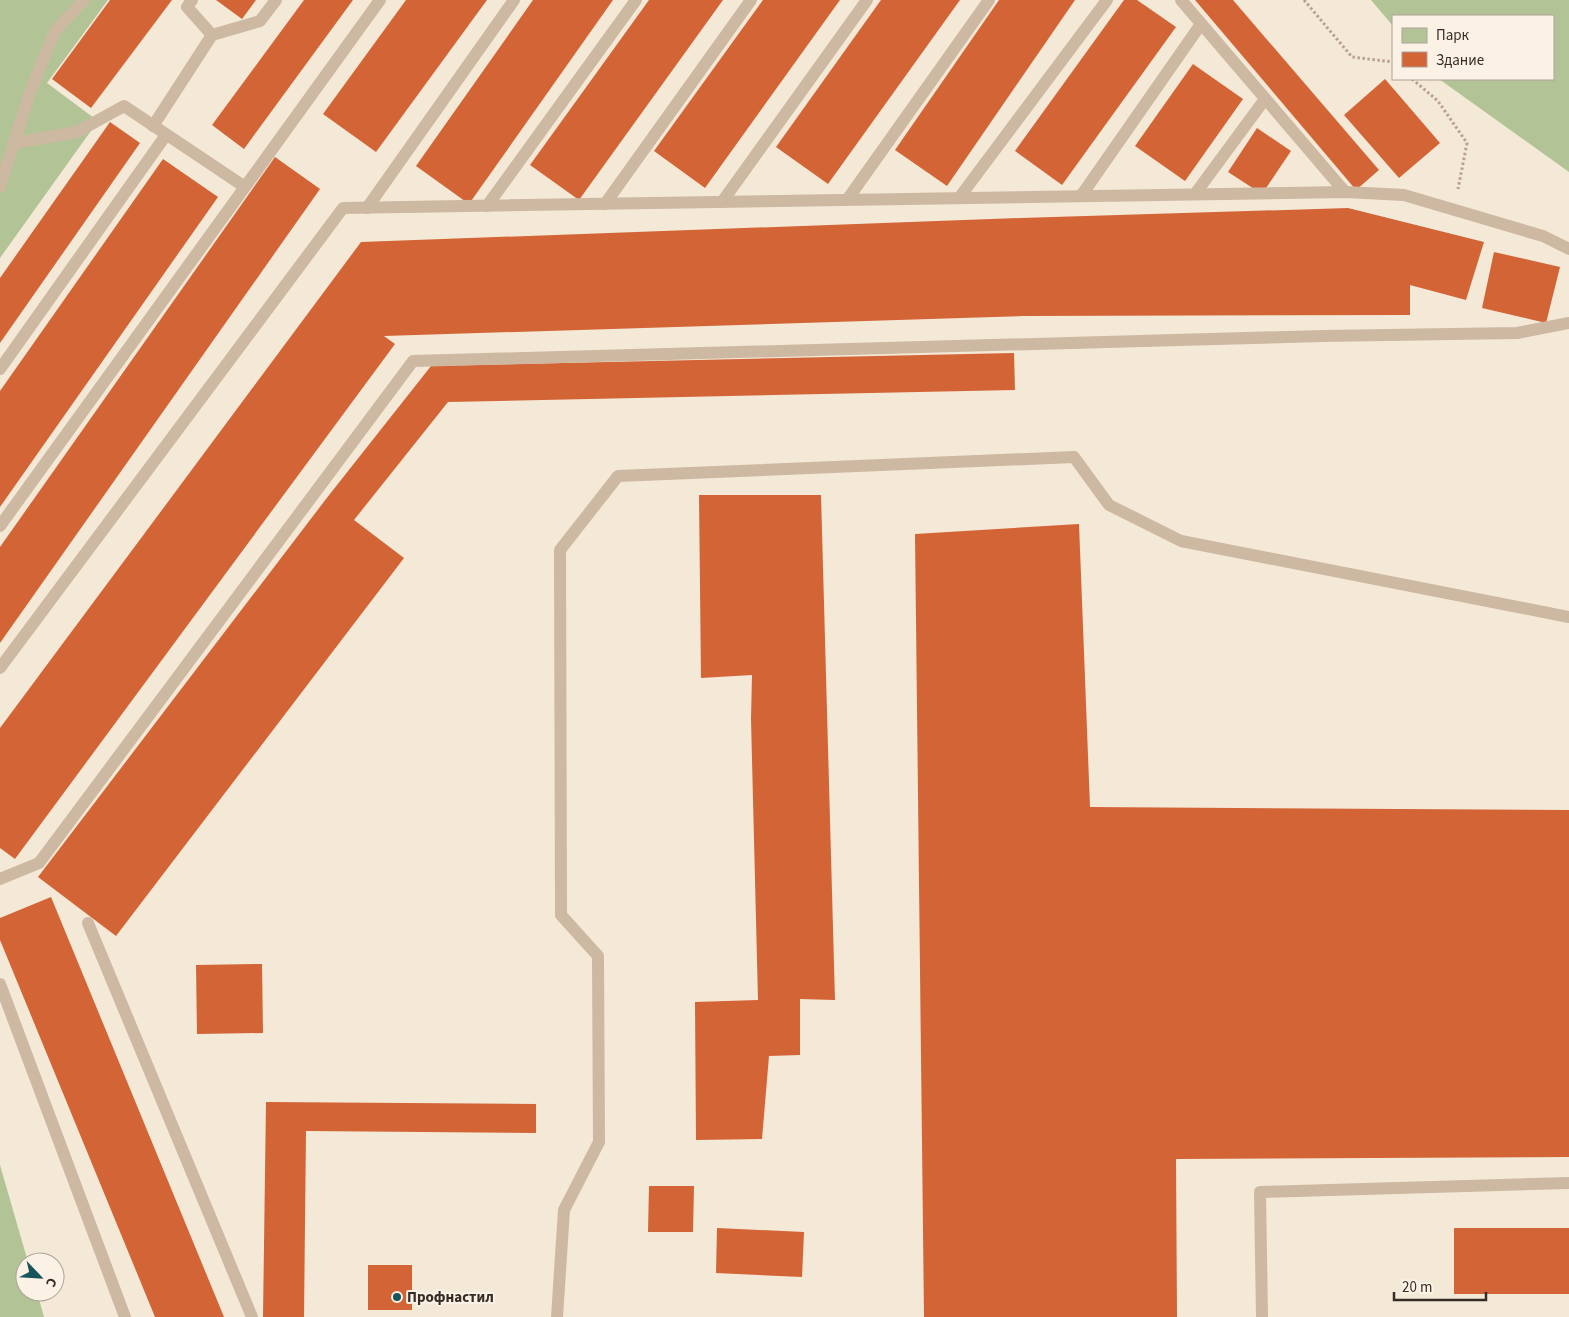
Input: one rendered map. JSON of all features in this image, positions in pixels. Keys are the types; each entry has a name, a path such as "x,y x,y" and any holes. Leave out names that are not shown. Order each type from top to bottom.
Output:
{"lane":[{"path":"0,187 30,92 55,31 84,0"},
{"path":"192,0 187,7 212,35"},
{"path":"153,126 212,35 260,21 276,0"},
{"path":"0,526 380,0"},
{"path":"367,208 514,0"},
{"path":"487,206 636,0"},
{"path":"605,204 750,0"},
{"path":"722,202 867,0"},
{"path":"847,200 989,0"},
{"path":"959,198 1107,0"},
{"path":"1180,0 1345,192"},
{"path":"1081,196 1201,24"},
{"path":"1195,194 1265,99"},
{"path":"14,143 77,132 124,106 245,187"},
{"path":"0,369 166,134"},
{"path":"0,668 343,208 1345,192 1404,195 1543,236 1569,248"},
{"path":"0,879 39,863 413,362 1292,337 1517,333 1569,323"},
{"path":"558,1317 564,1210 599,1142 598,956 561,915 560,550 618,476 1074,457 1109,505 1181,541 1569,617"},
{"path":"88,923 252,1317"},
{"path":"0,984 125,1317"},
{"path":"1262,1317 1260,1192 1569,1183"}],"path":[{"path":"1304,0 1352,58 1392,62"},
{"path":"1413,80 1438,101 1467,143 1454,210"}],"green space":[{"path":"0,0 108,0 47,83 98,121 0,258"},
{"path":"1371,0 1569,0 1569,172 1440,80 1554,80 1554,15 1392,15 1392,25"},
{"path":"0,1165 25,1252 15,1252 15,1302 40,1302 44,1317 0,1317"}],"building":[{"path":"110,0 172,0 91,108 52,79"},
{"path":"216,0 256,0 242,19"},
{"path":"304,0 353,0 244,149 212,125"},
{"path":"406,0 487,0 376,152 323,114"},
{"path":"533,0 613,0 469,204 416,166"},
{"path":"649,0 723,0 579,200 530,165"},
{"path":"763,0 840,0 705,188 654,151"},
{"path":"881,0 960,0 828,184 776,147"},
{"path":"999,0 1075,0 947,186 895,150"},
{"path":"1124,0 1137,0 1176,27 1062,185 1015,151"},
{"path":"1195,0 1233,0 1379,170 1356,190"},
{"path":"1193,64 1243,99 1185,181 1135,146"},
{"path":"1385,79 1440,143 1399,178 1344,115"},
{"path":"110,122 140,143 0,343 0,278"},
{"path":"1257,128 1291,151 1262,194 1228,172"},
{"path":"275,157 320,189 0,643 0,547"},
{"path":"163,159 218,197 0,507 0,391"},
{"path":"1348,208 1484,242 1466,300 1410,285 1410,315 1024,316 384,336 395,344 15,859 0,848 0,728 361,242"},
{"path":"1494,252 1560,267 1546,323 1482,308"},
{"path":"1014,353 1015,390 448,402 354,520 404,558 116,936 38,877 326,499 431,366"},
{"path":"699,495 821,495 835,1000 800,999 800,1055 769,1056 762,1139 696,1140 695,1002 758,1000 751,719 752,675 701,678"},
{"path":"1079,524 1090,807 1569,810 1569,1157 1176,1159 1177,1317 924,1317 915,534"},
{"path":"51,897 224,1317 155,1317 0,940 0,918"},
{"path":"262,964 263,1033 197,1034 196,965"},
{"path":"266,1102 536,1104 536,1133 306,1131 304,1317 263,1317"},
{"path":"649,1186 694,1186 693,1232 648,1232"},
{"path":"717,1228 804,1232 802,1277 716,1273"},
{"path":"1454,1228 1569,1228 1569,1294 1454,1294"},
{"path":"368,1265 412,1265 412,1310 368,1310"}],"place":[{"name":"Профнастил","path":"397,1297"}]}
